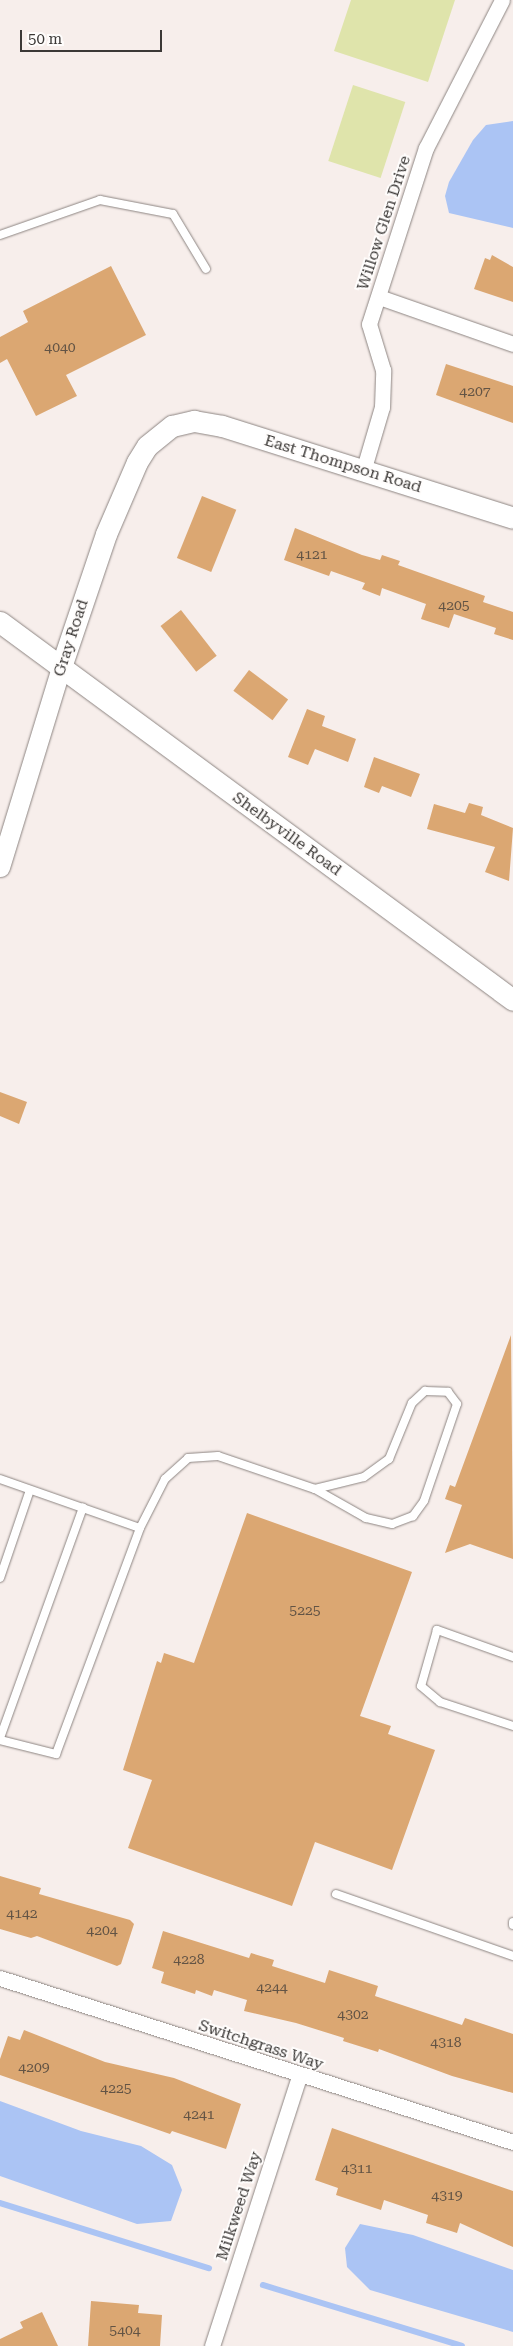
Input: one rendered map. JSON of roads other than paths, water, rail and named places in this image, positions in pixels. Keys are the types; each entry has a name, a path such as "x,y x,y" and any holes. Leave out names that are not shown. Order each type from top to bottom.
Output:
{"main road":[{"name":"East Thompson Road","path":"172,426 194,421 222,426 364,468 513,518"},
{"name":"Gray Road","path":"61,667 106,534 137,462 147,446 172,426"},
{"path":"0,622 61,667"},
{"name":"Shelbyville Road","path":"61,667 513,1000"}],"street":[{"path":"503,0 513,3"},
{"name":"Willow Glen Drive","path":"364,468 382,407 383,370 369,324 426,148 503,0"},
{"path":"379,297 513,344"},
{"name":"Gray Road","path":"0,867 61,667"},
{"name":"Switchgrass Way","path":"0,1978 299,2076 513,2142"},
{"name":"Milkweed Way","path":"212,2346 299,2076"}],"lane":[{"path":"0,235 100,200 173,214 206,269"},
{"path":"83,1508 0,1739 56,1754 140,1528 165,1479 188,1458 218,1456 315,1489 366,1518 392,1524 413,1516 424,1502 457,1404 448,1392 425,1391 412,1403 389,1459 364,1477 315,1489"},
{"path":"0,1479 140,1528"},
{"path":"0,1578 30,1490"},
{"path":"513,1657 437,1630 421,1686 440,1702 513,1726"},
{"path":"336,1894 513,1956"}],"water":[{"path":"513,121 513,228 449,213 445,196 449,182 473,140 486,125"},
{"path":"0,2101 81,2131 141,2146 172,2165 182,2190 171,2221 137,2224 0,2176"},
{"path":"360,2224 413,2235 513,2270 513,2332 370,2290 347,2267 345,2248"}],"waterway":[{"path":"0,2203 209,2268"},
{"path":"263,2285 462,2346"}]}
